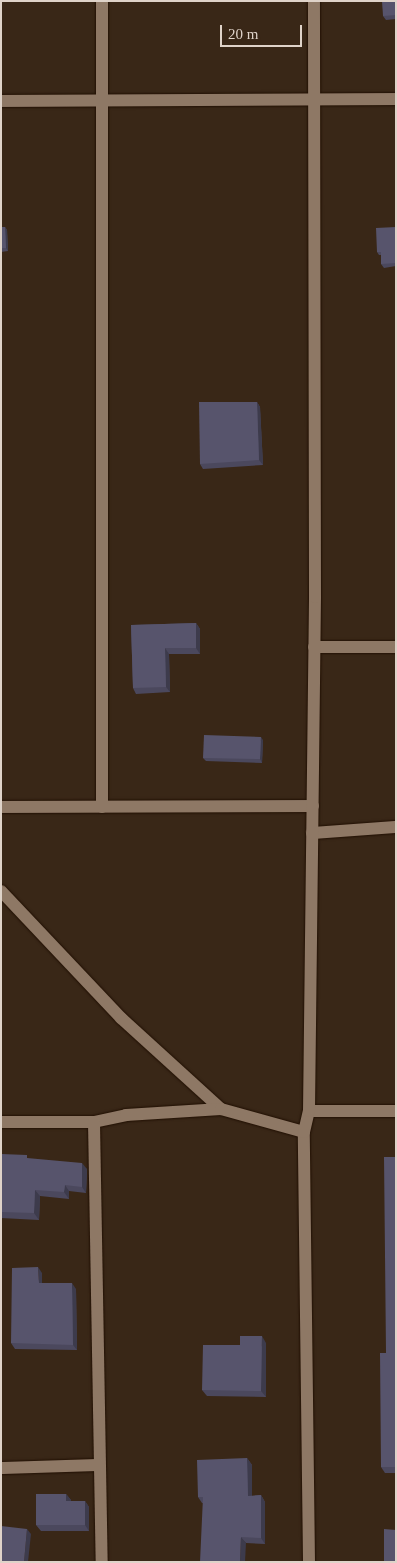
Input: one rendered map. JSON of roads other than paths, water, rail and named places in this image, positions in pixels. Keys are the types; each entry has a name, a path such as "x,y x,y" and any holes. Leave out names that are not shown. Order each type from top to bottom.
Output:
{"street":[{"path":"102,1 102,807"},
{"path":"309,1562 304,1132 309,1111 313,806 314,1"},
{"path":"1,101 396,99"},
{"path":"314,648 396,647"},
{"path":"1,807 313,806"},
{"path":"312,834 396,827"},
{"path":"1,891 121,1018 221,1109"},
{"path":"1,1122 94,1122 126,1115 221,1109 304,1132"},
{"path":"309,1111 396,1111"},
{"path":"94,1122 102,1562"},
{"path":"1,1468 99,1465"}]}
